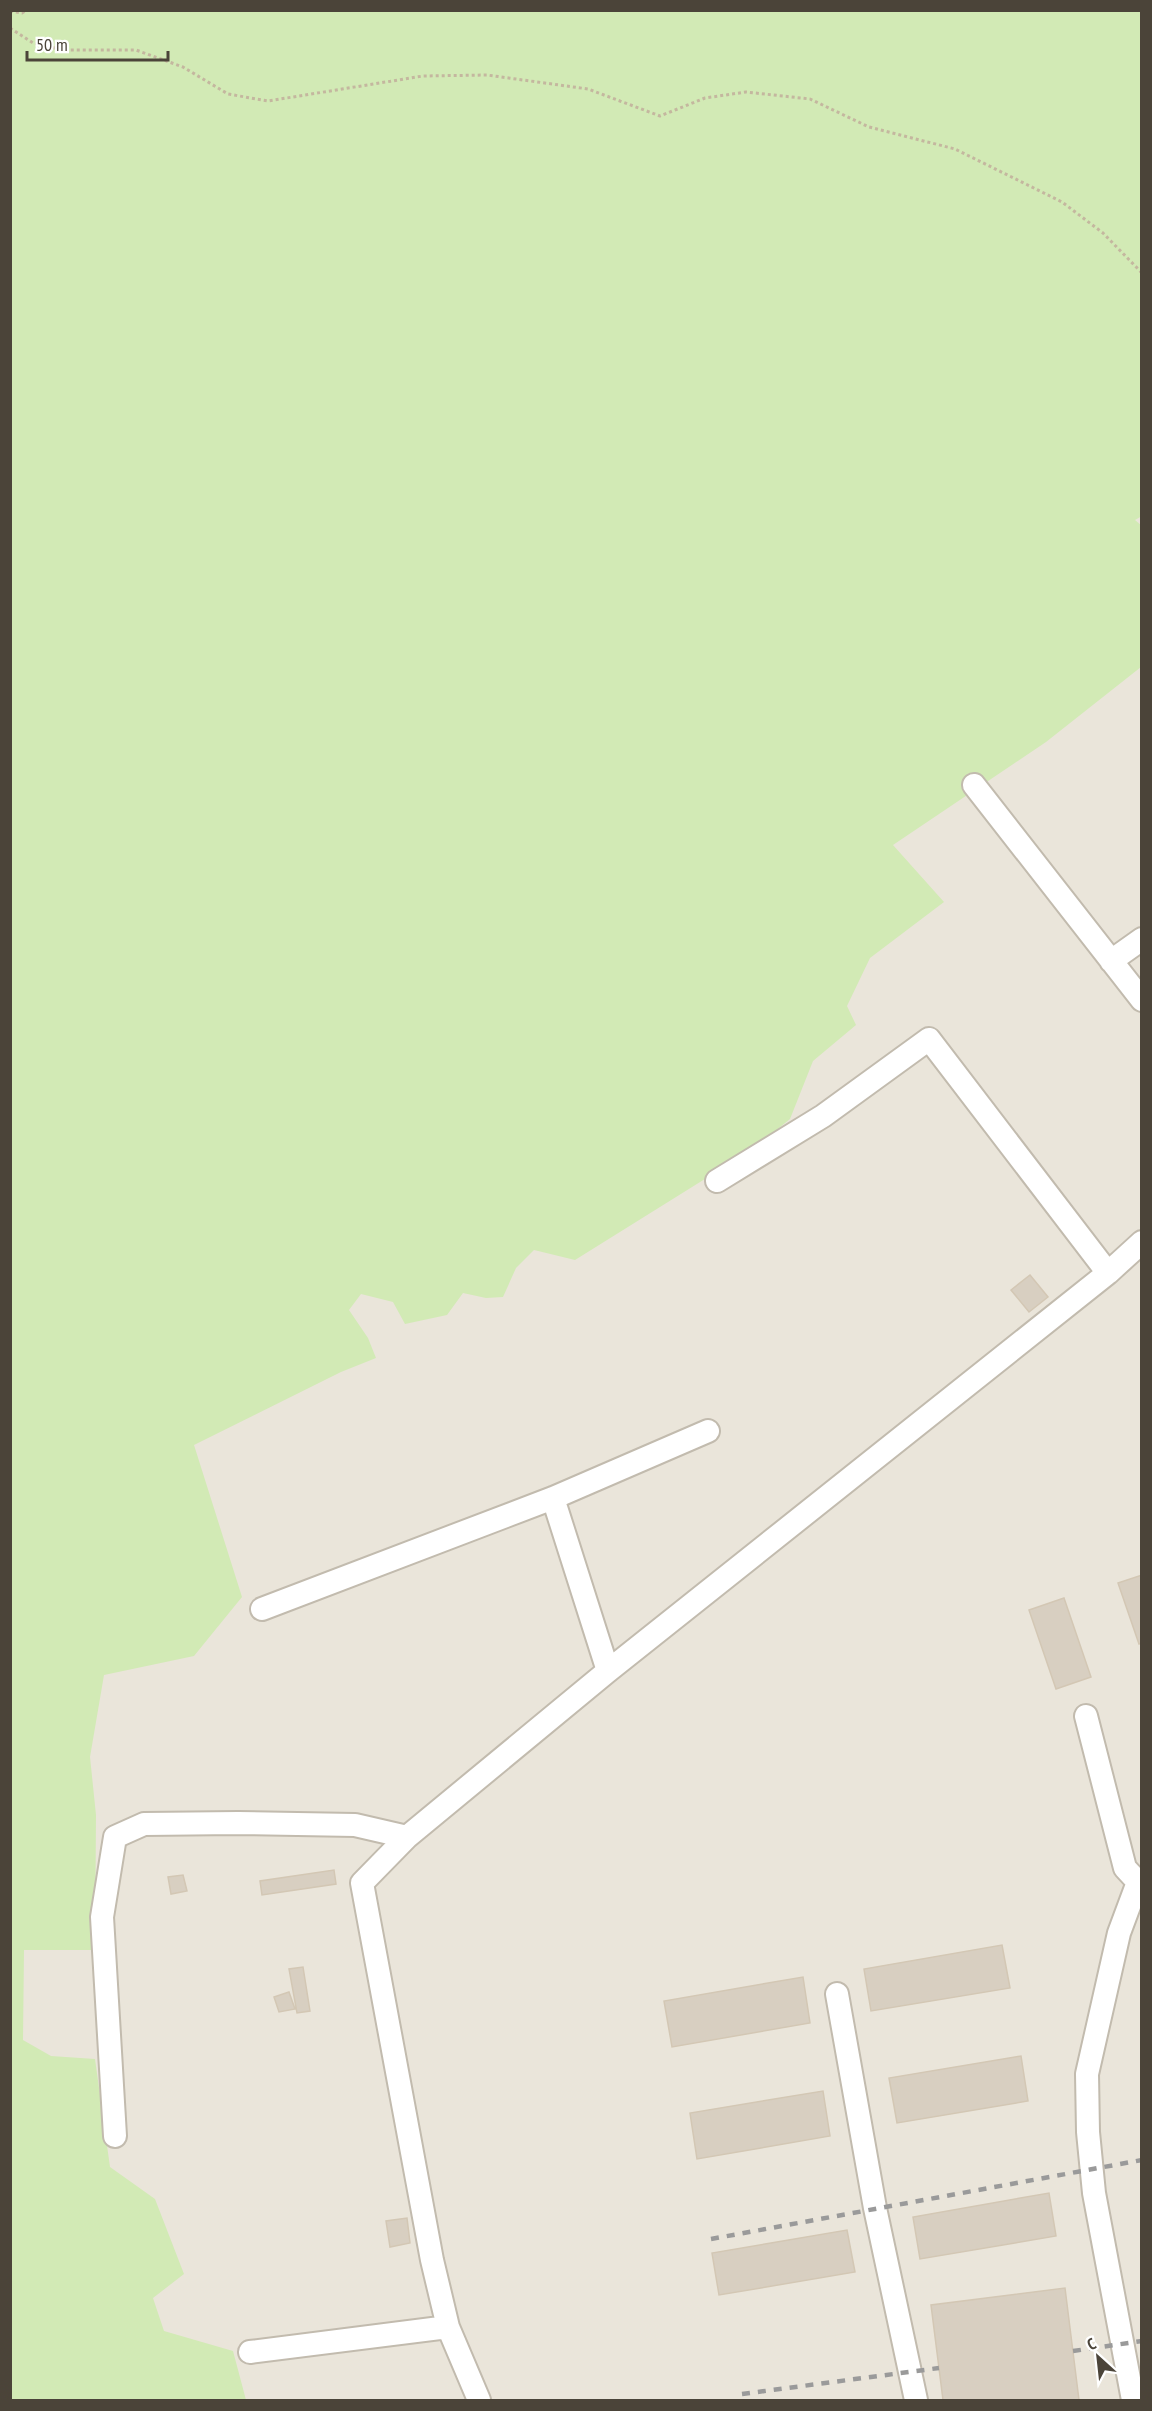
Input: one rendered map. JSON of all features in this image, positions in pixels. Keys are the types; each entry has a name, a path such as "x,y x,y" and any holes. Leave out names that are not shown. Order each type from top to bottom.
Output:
{"street":[{"path":"974,785 1142,1000"},
{"path":"1111,961 1142,939"},
{"path":"717,1181 823,1116 929,1038 1108,1273"},
{"path":"479,2400 448,2326 423,2219 363,1883 407,1837 608,1671 1108,1273 1142,1242"},
{"path":"262,1610 553,1498 708,1431"},
{"path":"553,1498 608,1671"},
{"path":"1086,1716 1125,1868 1140,1880 1119,1933 1087,2074 1088,2132 1094,2193 1133,2400"},
{"path":"115,2136 102,1917 115,1837 144,1824 238,1822 355,1825 407,1837"},
{"path":"837,1994 875,2208 916,2400"},
{"path":"250,2352 448,2326"}],"path":[{"path":"10,11 22,13 27,10"},
{"path":"10,28 33,43 64,50 136,50 183,67 228,94 268,101 423,76 487,75 588,89 660,116 705,98 746,92 810,99 869,127 955,149 1062,202 1103,232 1142,273"}],"shaded area":[{"path":"11,11 1141,11 1141,2400 11,2400"}],"green space":[{"path":"11,11 1141,11 1142,516 1135,520 1142,526 1141,667 1046,742 893,845 944,902 870,958 847,1006 856,1025 813,1061 790,1119 753,1149 575,1260 534,1250 516,1268 503,1297 486,1298 463,1293 447,1315 405,1324 393,1302 361,1294 349,1310 368,1338 376,1358 341,1372 194,1445 242,1597 194,1656 104,1675 90,1757 96,1815 95,1950 24,1950 23,2040 51,2056 95,2059 110,2167 155,2199 184,2274 153,2298 164,2331 233,2351 246,2400 11,2400"}],"building":[{"path":"1030,1275 1048,1297 1029,1312 1011,1290"},
{"path":"1142,1575 1142,1643 1139,1644 1118,1583"},
{"path":"1064,1598 1091,1677 1056,1689 1029,1610"},
{"path":"334,1870 336,1884 262,1895 260,1881"},
{"path":"183,1875 187,1891 171,1894 168,1877"},
{"path":"1002,1945 1010,1988 871,2011 864,1969"},
{"path":"303,1967 310,2011 297,2013 289,1969"},
{"path":"803,1977 810,2023 672,2047 664,2001"},
{"path":"289,1992 295,2009 279,2012 274,1997"},
{"path":"1021,2056 1028,2101 897,2123 889,2078"},
{"path":"823,2091 830,2136 697,2159 690,2113"},
{"path":"1049,2193 1056,2236 920,2259 913,2217"},
{"path":"407,2218 410,2243 390,2247 386,2221"},
{"path":"847,2230 855,2272 719,2295 712,2253"},
{"path":"1065,2288 1079,2400 943,2400 931,2305"}],"railway":[{"path":"711,2239 1142,2160"},
{"path":"1073,2351 1142,2341"},
{"path":"742,2394 939,2368"}]}
